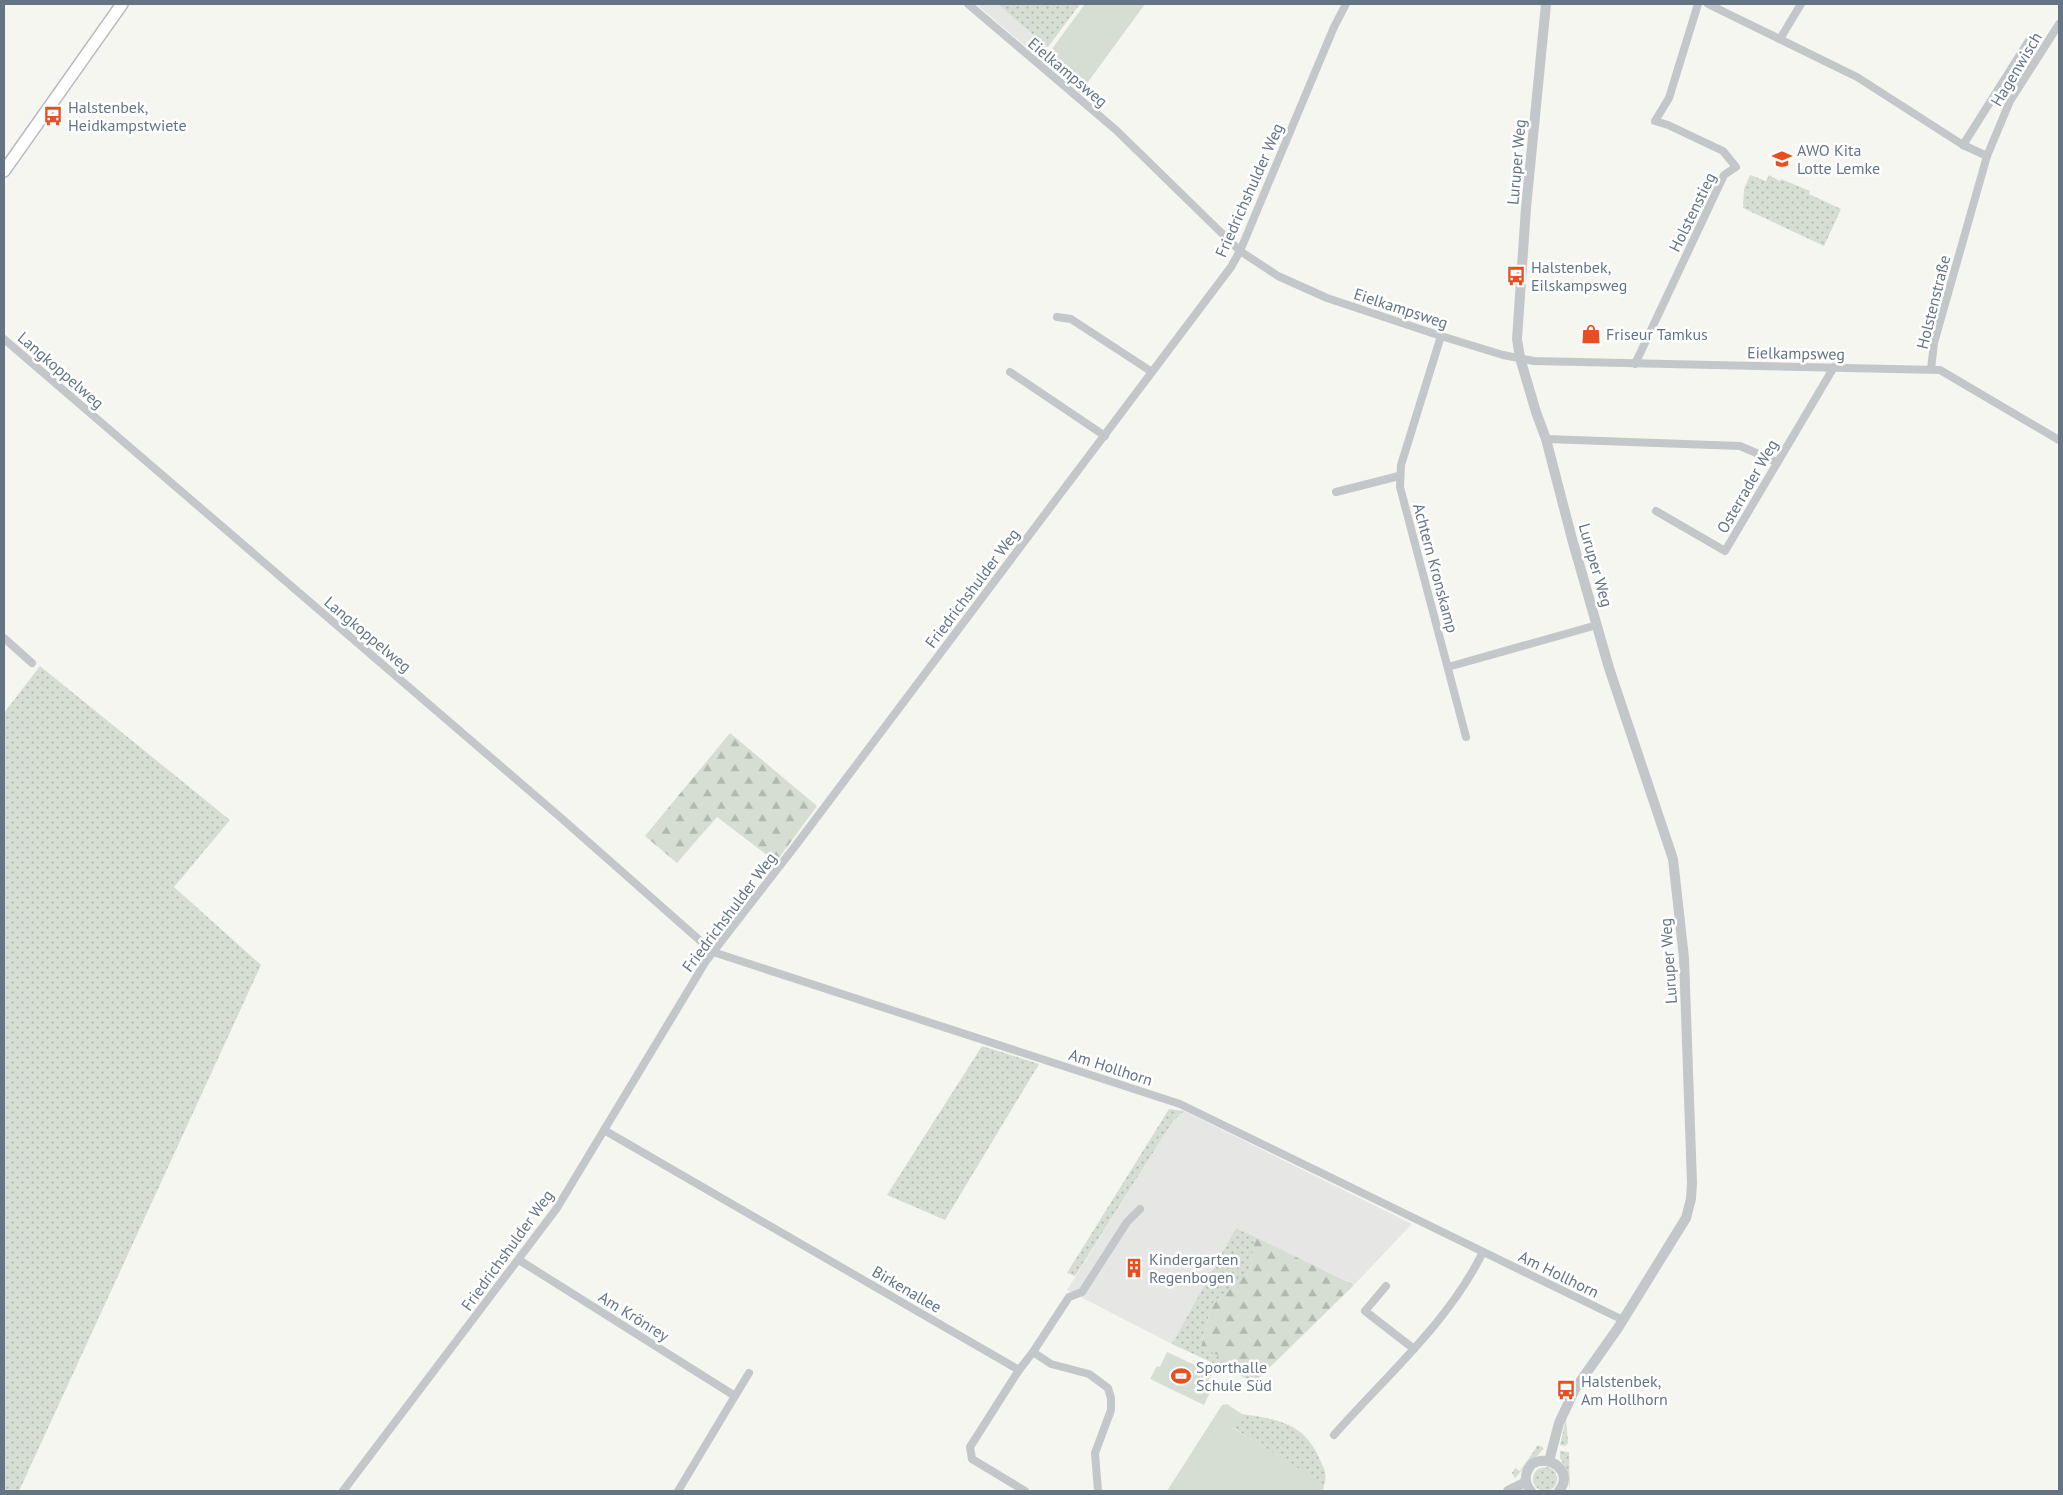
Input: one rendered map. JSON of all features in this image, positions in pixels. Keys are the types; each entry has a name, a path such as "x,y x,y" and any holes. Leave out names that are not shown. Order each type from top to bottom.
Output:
{"main road":[{"path":"4,170 122,4"}],"street":[{"name":"Eielkampsweg","path":"968,4 1116,130 1240,251 1278,276 1327,298 1503,355 1534,361 1931,369"},
{"name":"Friedrichshulder Weg","path":"343,1491 558,1208 713,952 1105,436 1230,267 1240,251 1334,27 1346,4"},
{"name":"Luruper Weg","path":"1546,4 1517,321 1517,340 1520,358 1546,439 1612,677 1673,859 1684,958 1692,1183 1690,1206 1680,1229 1623,1320 1568,1402 1559,1423 1549,1461"},
{"name":"Holstenstieg","path":"1635,364 1724,175 1736,167 1723,151 1668,125 1655,121 1669,98 1698,4"},
{"path":"1708,4 1857,77 1962,145 1987,156"},
{"path":"1780,39 1801,4"},
{"name":"Hagenwisch","path":"1987,156 2010,101 2059,24"},
{"path":"1962,145 2030,39"},
{"name":"Holstenstraße","path":"1987,156 1934,343 1931,369 1948,373 2059,440"},
{"path":"1057,318 1071,319 1152,372"},
{"name":"Achtern Kronskamp","path":"1442,336 1401,465 1400,487 1466,737"},
{"name":"Langkoppelweg","path":"4,339 560,817 713,952"},
{"name":"Osterrader Weg","path":"1656,511 1725,551 1834,367"},
{"path":"1010,372 1105,436"},
{"path":"1546,439 1740,446 1777,462"},
{"path":"1336,492 1400,476"},
{"path":"1448,667 1597,625"},
{"path":"4,638 32,663"},
{"name":"Am Hollhorn","path":"713,952 1180,1104 1623,1320"},
{"name":"Birkenallee","path":"604,1130 1019,1370"},
{"path":"1025,1491 972,1459 970,1447 1019,1370 1069,1297 1082,1292 1127,1222 1140,1209"},
{"path":"1334,1435 1445,1314 1484,1252"},
{"name":"Am Krönrey","path":"519,1260 735,1396"},
{"path":"1386,1286 1365,1311 1414,1349"},
{"path":"1033,1352 1051,1364 1089,1374 1108,1388 1111,1398 1111,1410 1095,1453 1098,1491"},
{"path":"678,1491 749,1373"},
{"path":"1508,1491 1528,1487 1525,1476 1532,1464 1538,1461 1549,1461 1561,1468 1564,1474 1559,1491"}],"shaded area":[{"path":"976,4 1080,4 1039,58"},
{"path":"1184,1111 1412,1224 1354,1285 1236,1228 1172,1344 1067,1290 1173,1121"}],"green space":[{"path":"1002,4 1080,4 1048,47 1000,6"},
{"path":"1085,4 1145,4 1080,93 1043,61"},
{"path":"1750,175 1766,181 1769,175 1780,181 1781,179 1810,191 1809,194 1841,209 1824,246 1743,208 1744,189"},
{"path":"40,666 230,820 174,887 261,965 19,1491 4,1491 4,713"},
{"path":"730,733 817,806 776,862 717,817 677,863 645,836"},
{"path":"982,1046 1039,1064 945,1220 887,1195"},
{"path":"1169,1109 1184,1111 1173,1121 1075,1276 1067,1273"},
{"path":"1236,1228 1255,1237 1250,1271 1212,1304 1201,1346 1261,1376 1254,1382 1172,1344"},
{"path":"1255,1237 1354,1285 1261,1376 1201,1347 1212,1304 1250,1271"},
{"name":"Sporthalle Schule Süd","path":"1167,1352 1212,1373 1206,1385 1212,1388 1204,1405 1150,1379 1157,1366 1160,1367"},
{"path":"1227,1404 1242,1414 1233,1428 1322,1483 1324,1485 1323,1491 1167,1491 1222,1405"},
{"path":"1242,1414 1278,1421 1298,1431 1314,1448 1326,1475 1324,1485 1232,1427"},
{"path":"1566,1419 1568,1443 1565,1446 1560,1445"},
{"path":"1538,1445 1544,1448 1515,1478 1512,1473 1515,1468 1520,1471"},
{"path":"1560,1451 1569,1452 1570,1491 1567,1471 1560,1458"},
{"path":"1545,1467 1554,1470 1557,1479 1554,1488 1545,1491 1536,1488 1533,1479 1536,1470"}],"place":[{"name":"Halstenbek, Heidkampstwiete","path":"53,116"},
{"name":"AWO Kita Lotte Lemke","path":"1782,159"},
{"name":"Halstenbek, Eilskampsweg","path":"1516,276"},
{"name":"Friseur Tamkus","path":"1591,334"},
{"name":"Kindergarten Regenbogen","path":"1134,1268"},
{"name":"Sporthalle Schule Süd","path":"1181,1376"},
{"name":"Halstenbek, Am Hollhorn","path":"1566,1390"}]}
